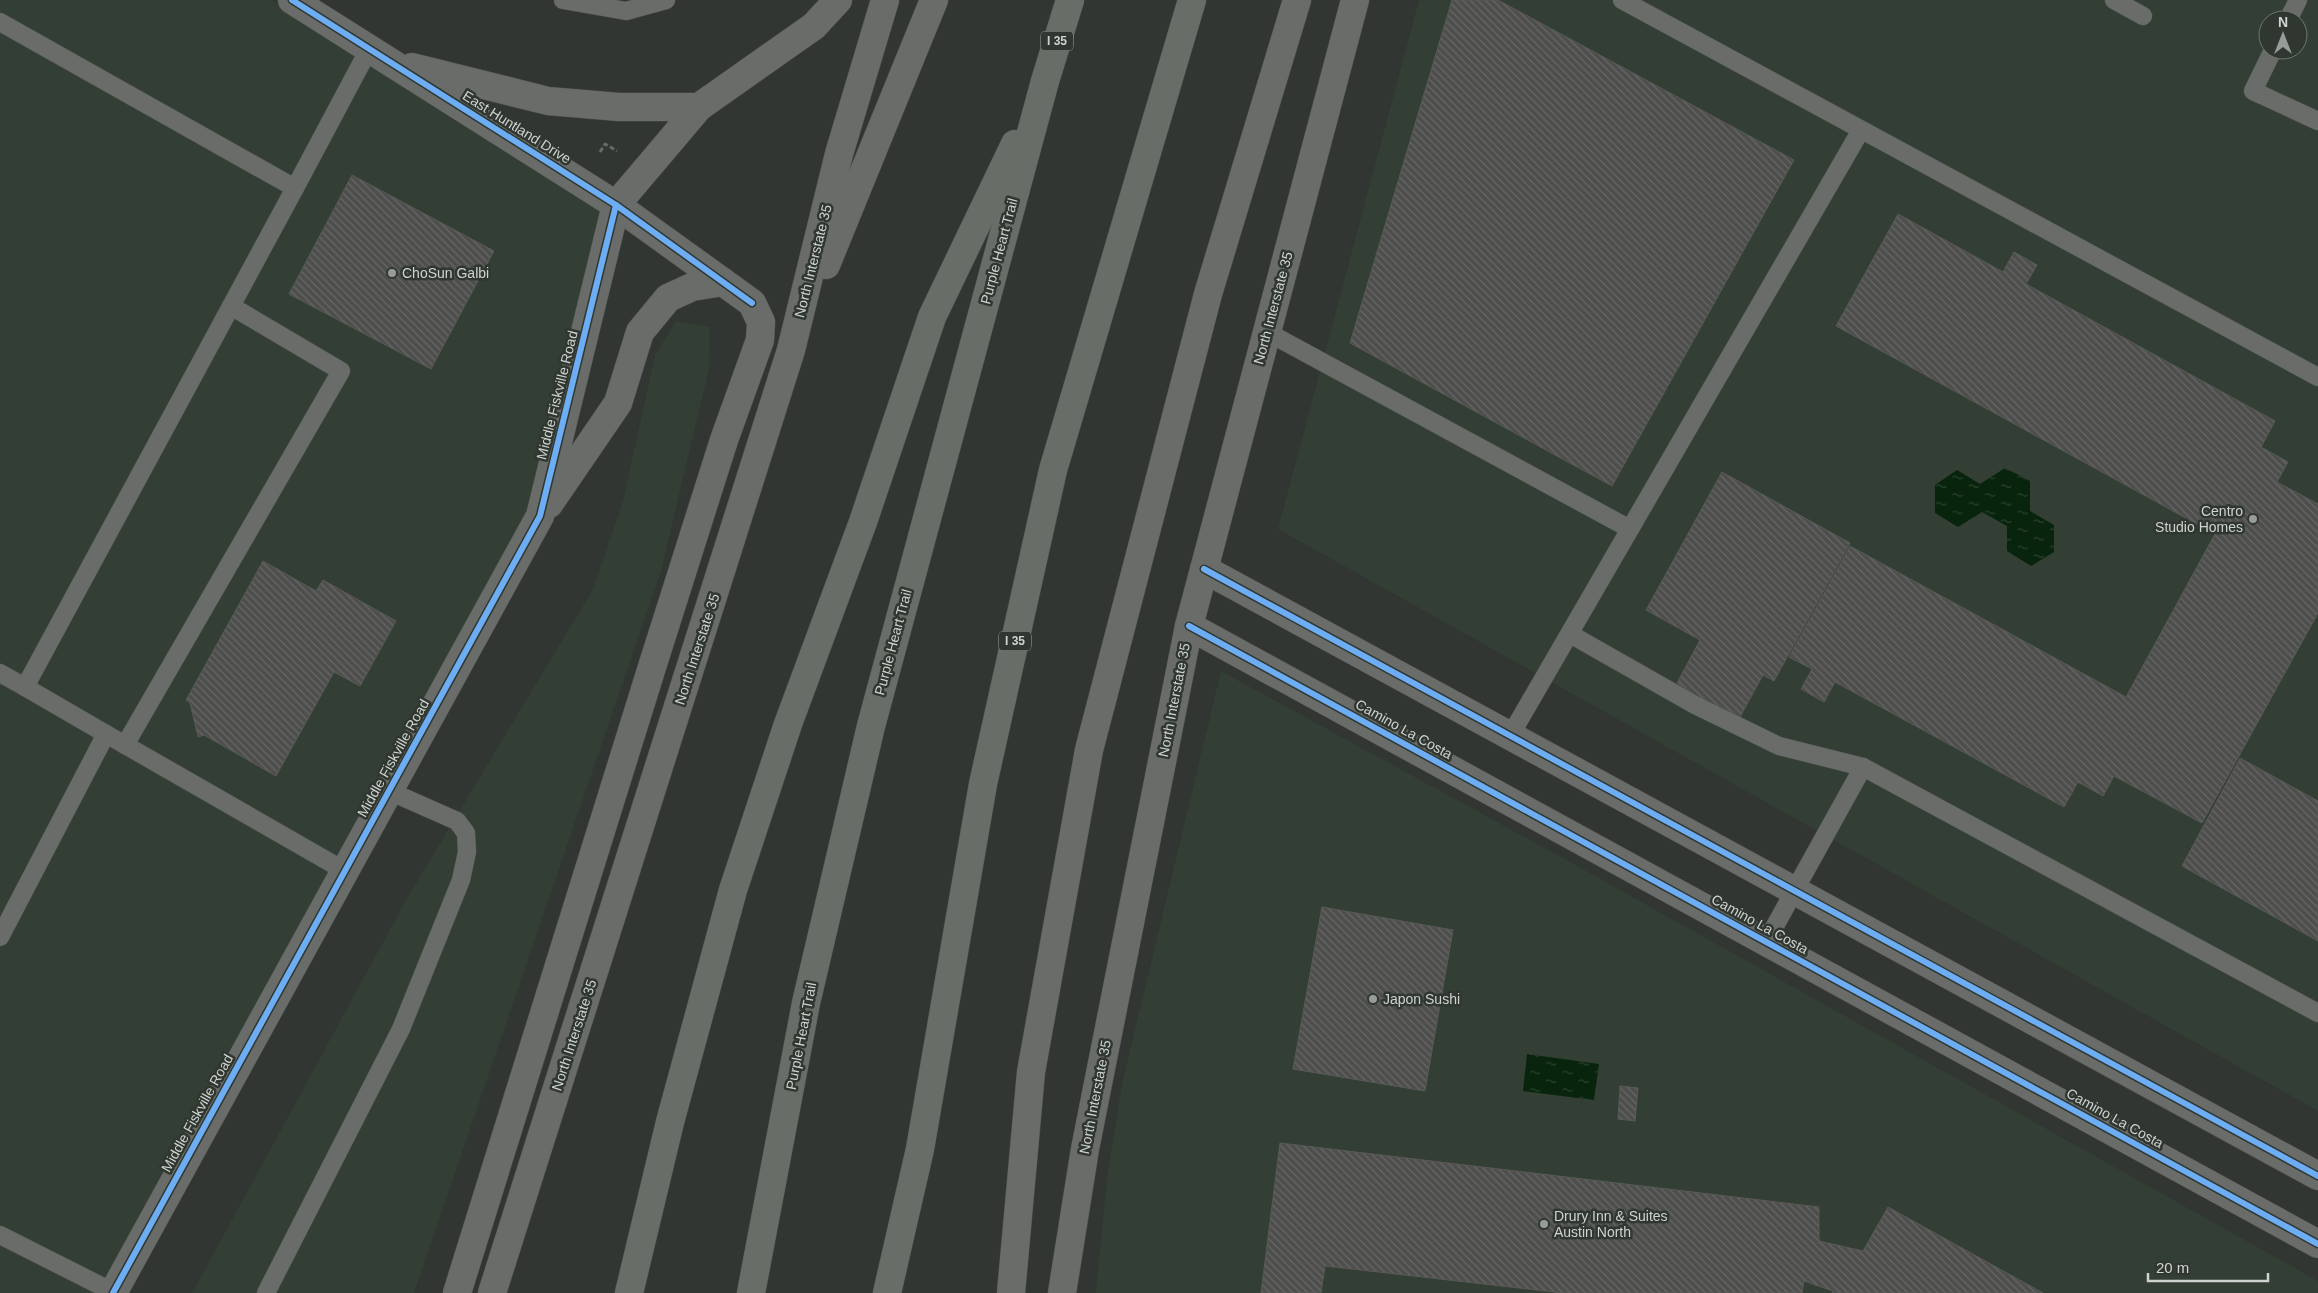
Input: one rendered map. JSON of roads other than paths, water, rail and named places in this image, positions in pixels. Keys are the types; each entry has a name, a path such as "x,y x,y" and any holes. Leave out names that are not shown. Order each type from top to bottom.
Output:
{"highway":[{"name":"Purple Heart Trail","path":"751,1293 806,1002 871,726 1045,81 1070,0"},
{"name":"I 35","path":"887,1293 920,1149 983,784 1053,470 1192,0"},
{"path":"629,1293 670,1122 733,890 788,724 863,522 932,317 1045,81"}],"main road":[{"name":"East Huntland Drive","path":"292,0 616,205 752,303 762,322 760,340 724,440 654,658 457,1293"},
{"path":"616,205 699,107 814,26 838,0"},
{"name":"North Interstate 35","path":"492,1293 791,350 839,154 885,0"},
{"path":"791,350 934,0"},
{"path":"1011,1293 1031,1072 1089,750 1208,294 1297,0"},
{"name":"North Interstate 35","path":"1062,1293 1085,1149 1189,626 1355,0"},
{"path":"379,55 548,101 619,107 699,107"},
{"name":"Middle Fiskville Road","path":"113,1292 540,516 616,205"},
{"path":"540,516 618,403 640,332 668,298 692,287 723,282"},
{"path":"1204,568 2318,1176"},
{"name":"Camino La Costa","path":"1189,626 2318,1244"}],"lane":[{"path":"563,0 626,11 666,0"},
{"path":"1622,0 2318,378"},
{"path":"2114,0 2143,16"},
{"path":"0,22 295,188"},
{"path":"25,687 295,188 379,55"},
{"path":"2268,60 2252,91 2318,121"},
{"path":"1510,736 1861,130"},
{"path":"125,745 341,371 231,306"},
{"path":"1267,332 1630,529"},
{"path":"1570,634 1695,705 1779,746 1863,767 2318,1013"},
{"path":"0,673 345,871"},
{"path":"0,937 106,734"},
{"path":"1766,942 1863,767"},
{"path":"266,1293 401,1029 461,880 467,852 466,833 457,821 389,791"},
{"path":"0,1235 113,1292"}],"water":[{"path":"2005,468 2030,481 2030,511 2054,525 2054,552 2031,566 2007,551 2007,526 1982,512 1958,527 1935,513 1935,485 1957,470 1980,484"},
{"path":"1527,1054 1599,1064 1594,1100 1523,1091"}],"place":[{"name":"ChoSun Galbi","path":"392,273"},
{"name":"Centro Studio Homes","path":"2253,519"},
{"name":"Japon Sushi","path":"1373,999"},
{"name":"Drury Inn & Suites Austin North","path":"1544,1224"}]}
